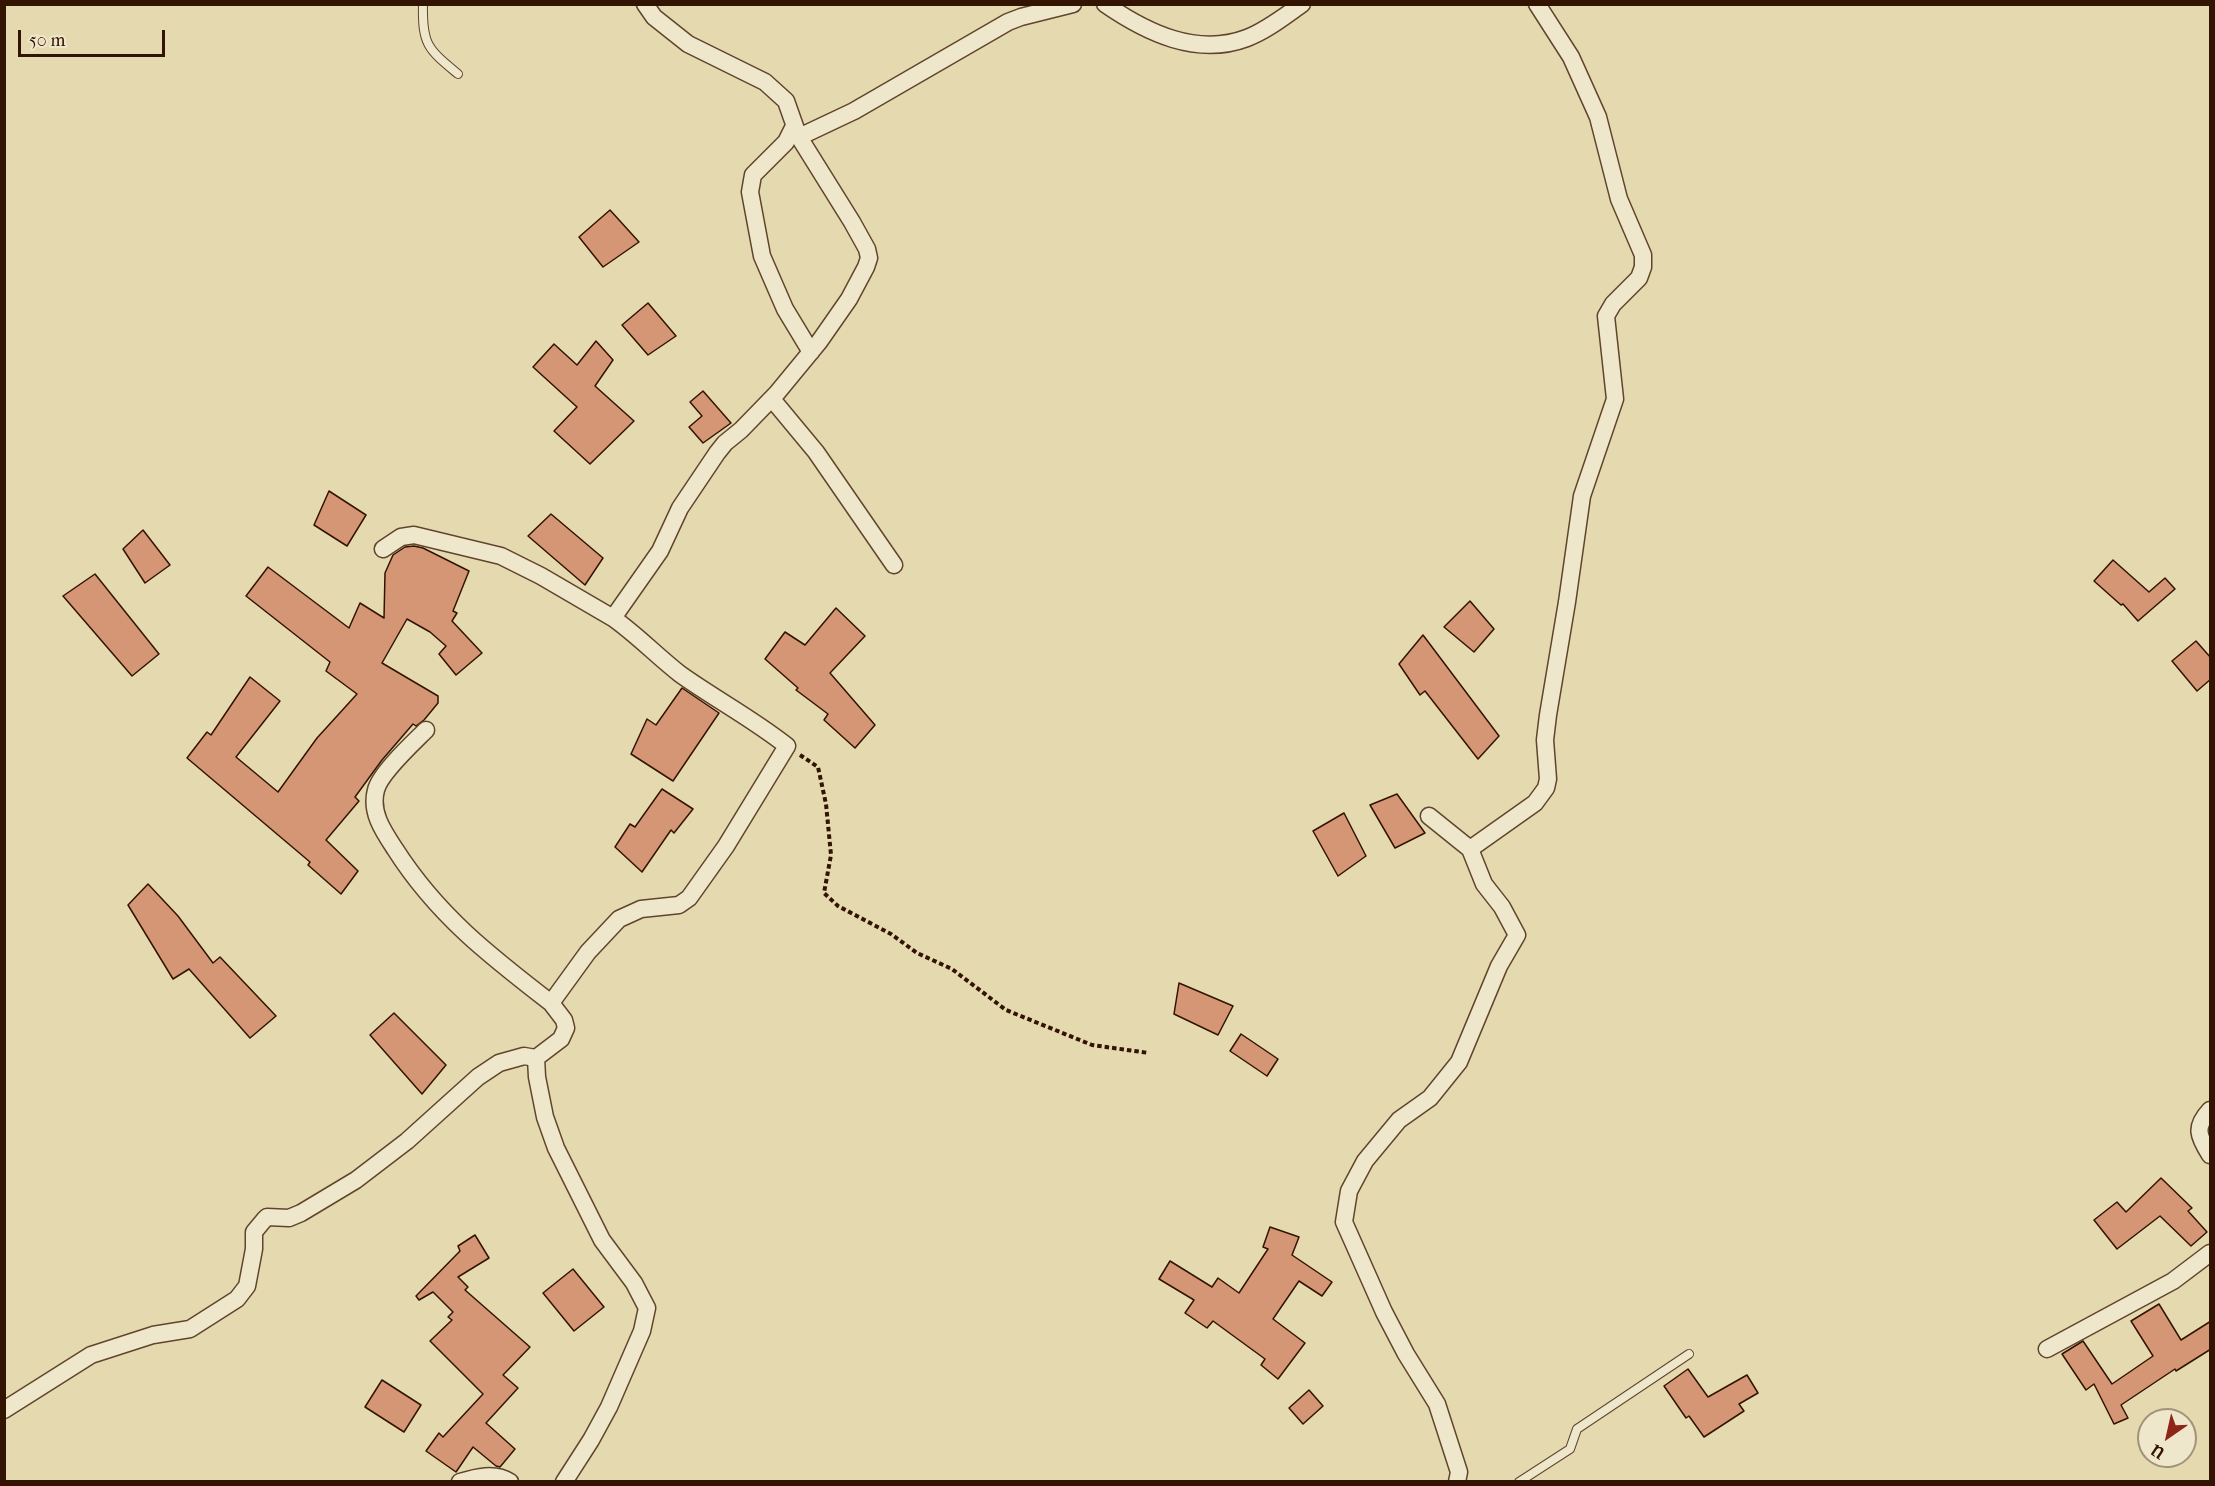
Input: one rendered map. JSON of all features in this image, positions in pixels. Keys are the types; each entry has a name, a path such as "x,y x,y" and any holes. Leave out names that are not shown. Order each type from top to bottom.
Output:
{"street":[{"path":"613,618 660,551 680,508 717,453 772,399 811,352 849,298 869,258 867,249 852,222 797,132 786,101 765,82 688,44 654,17 645,4"},
{"path":"811,352 785,309 762,256 750,192 753,175 797,132 864,105 1008,22 1073,4"},
{"path":"1105,4 1141,26 1186,42 1212,46 1248,38 1302,4"},
{"path":"1470,849 1535,803 1546,788 1548,778 1545,740 1548,715 1582,496 1615,399 1606,316 1613,304 1639,278 1644,261 1638,241 1629,227 1611,174 1605,137 1598,117 1571,57 1537,4"},
{"path":"772,399 816,452 894,565"},
{"path":"383,549 401,537 414,535 501,556 541,576 613,618 632,631 678,672 720,702 768,730 787,746 726,846 689,898 679,906 641,909 619,919 588,952 550,1003"},
{"path":"4,1410 90,1355 153,1335 190,1329 237,1299 248,1286 254,1249 254,1232 267,1217 289,1218 356,1180 407,1141 478,1077 499,1063 524,1056 536,1058 561,1039 566,1028 564,1020 550,1003 454,923 418,884 383,830 374,810 376,787 402,754 426,730"},
{"path":"1429,816 1470,849 1484,884 1502,907 1517,935 1499,966 1459,1062 1430,1098 1399,1119 1365,1161 1349,1191 1344,1222 1384,1312 1406,1354 1437,1404 1459,1472 1457,1482"},
{"path":"536,1058 537,1077 545,1116 556,1148 602,1239 634,1283 647,1308 642,1331 609,1407 564,1482"},
{"path":"2211,1110 2200,1123 2199,1130 2203,1143 2211,1155"},
{"path":"2047,1349 2173,1281 2211,1253"},
{"path":"460,1482 478,1477 499,1476 510,1482"}],"lane":[{"path":"423,4 422,29 426,42 433,53 458,74"},
{"path":"1519,1482 1570,1449 1577,1429 1689,1354"}],"path":[{"path":"787,746 818,767 826,804 831,855 824,893 838,906 891,934 916,953 952,969 1006,1010 1092,1045 1149,1053"}],"building":[{"path":"610,210 639,242 603,267 579,237"},
{"path":"648,303 676,336 648,355 622,325"},
{"path":"596,341 613,360 595,386 634,421 590,464 554,431 577,407 533,367 554,344 577,365"},
{"path":"703,391 731,423 703,443 689,427 702,416 690,402"},
{"path":"329,491 366,515 347,546 314,525"},
{"path":"551,514 603,558 585,585 528,536"},
{"path":"143,530 170,565 145,583 123,549"},
{"path":"405,547 423,548 469,571 453,611 457,613 452,621 482,653 456,675 439,654 446,646 430,632 407,619 382,663 438,696 438,703 424,720 416,726 413,724 382,760 355,797 359,801 326,840 358,871 341,894 308,865 310,862 187,758 207,732 211,735 250,677 280,701 236,757 278,792 317,738 357,694 326,671 330,662 246,596 268,567 349,628 360,603 384,618 385,573 393,555"},
{"path":"2113,560 2149,592 2165,578 2175,589 2138,621 2123,604 2121,605 2094,581"},
{"path":"95,574 159,654 132,676 63,596"},
{"path":"1470,601 1494,629 1474,652 1444,627"},
{"path":"836,608 865,636 830,673 875,725 855,748 824,720 828,714 796,690 798,688 765,659 785,632 805,645"},
{"path":"1423,635 1499,736 1478,759 1425,691 1420,695 1399,664"},
{"path":"2196,641 2211,658 2211,679 2197,691 2172,661"},
{"path":"682,688 719,713 673,781 631,754 647,719 656,725"},
{"path":"662,789 693,809 674,833 671,830 642,872 615,847 630,824 635,827"},
{"path":"1397,794 1425,833 1395,848 1370,805"},
{"path":"1344,813 1366,856 1338,876 1313,831"},
{"path":"148,884 178,916 213,963 220,957 276,1016 250,1038 189,969 173,979 128,905"},
{"path":"1179,983 1233,1006 1218,1035 1174,1014"},
{"path":"394,1013 446,1065 422,1094 370,1035"},
{"path":"1241,1034 1278,1059 1267,1076 1230,1051"},
{"path":"2161,1178 2192,1208 2188,1211 2207,1232 2191,1246 2160,1216 2117,1249 2094,1220 2117,1202 2126,1212"},
{"path":"1270,1227 1299,1237 1292,1255 1332,1282 1322,1296 1299,1281 1273,1319 1305,1343 1278,1379 1261,1365 1265,1359 1213,1321 1207,1328 1185,1313 1194,1300 1159,1279 1170,1261 1212,1287 1218,1278 1239,1293 1268,1249 1263,1247"},
{"path":"475,1235 489,1258 458,1277 468,1287 465,1290 530,1347 503,1375 518,1388 486,1423 515,1449 500,1467 473,1447 456,1472 426,1451 439,1433 443,1437 483,1394 430,1341 452,1320 448,1317 453,1312 433,1292 419,1300 416,1296 460,1251 458,1246"},
{"path":"573,1269 604,1307 574,1331 543,1293"},
{"path":"2159,1304 2181,1340 2211,1321 2211,1349 2176,1371 2175,1369 2121,1405 2128,1418 2114,1424 2094,1384 2086,1390 2062,1354 2083,1341 2112,1384 2153,1356 2131,1321"},
{"path":"1688,1369 1708,1397 1747,1375 1758,1393 1739,1404 1744,1411 1704,1437 1689,1416 1686,1418 1664,1386"},
{"path":"382,1380 421,1405 404,1432 365,1407"},
{"path":"1309,1390 1323,1406 1303,1424 1289,1408"}]}
